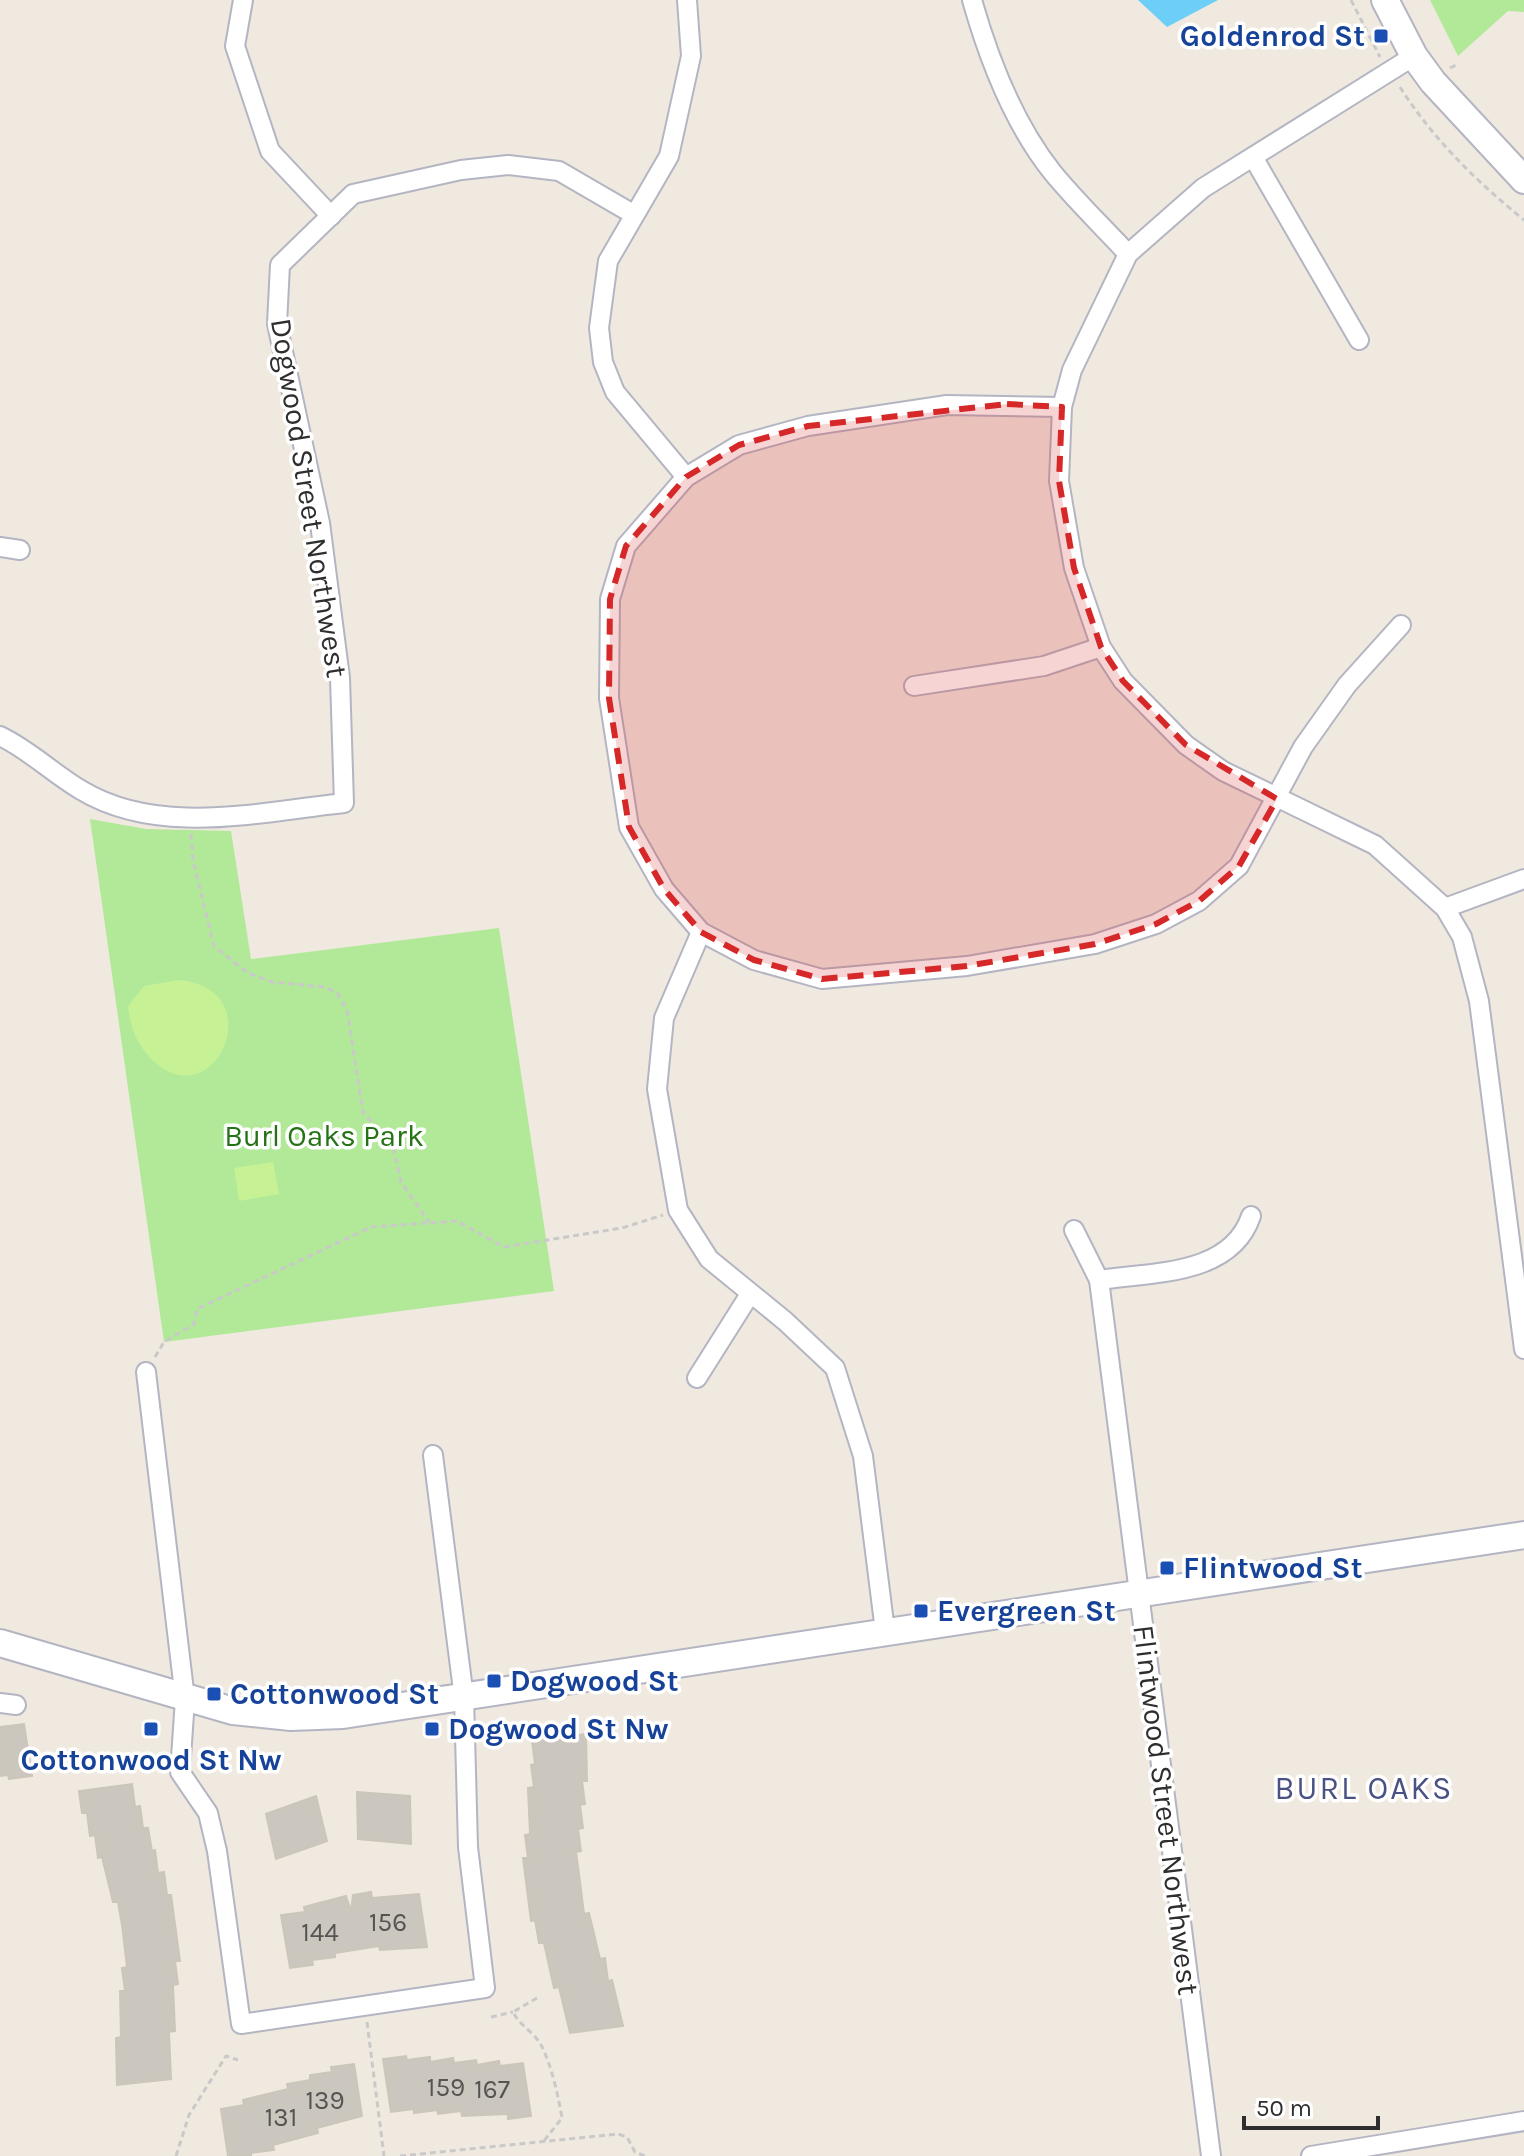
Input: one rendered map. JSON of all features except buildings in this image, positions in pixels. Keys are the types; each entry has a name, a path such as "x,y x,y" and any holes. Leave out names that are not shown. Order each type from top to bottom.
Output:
{"street":[{"path":"243,0 235,46 270,151 331,216"},
{"path":"686,477 615,392 603,362 599,328 608,261 669,156 691,56 687,0"},
{"path":"972,0 984,42 1008,99 1034,145 1053,173 1128,254"},
{"path":"1385,0 1414,56 1433,82 1524,180"},
{"path":"1414,56 1203,188 1128,254 1072,370 1062,407 1059,481 1074,568 1101,647 1123,681 1186,745 1223,771 1375,845 1445,908 1462,937 1479,1001 1524,1349"},
{"path":"1253,157 1359,340"},
{"name":"Dogwood Street Northwest","path":"189,817 344,803 340,678 320,523 277,324 280,265 353,194 433,175 508,165 559,171 633,214"},
{"path":"1062,407 947,405 808,426 739,445 686,477 626,546 610,599 609,698 629,827 664,889 701,932 754,960 822,979 967,966 1095,944 1156,924 1199,901 1239,866 1303,747 1347,685 1401,625"},
{"path":"0,547 20,550"},
{"path":"914,686 1044,666 1101,647"},
{"path":"0,736 31,751 80,790 129,813 189,817"},
{"path":"1445,908 1524,879"},
{"path":"701,932 664,1018 657,1089 678,1210 709,1259 835,1368 863,1456 885,1631"},
{"path":"1099,1280 1180,1268 1214,1259 1235,1246 1251,1216"},
{"name":"Flintwood Street Northwest","path":"1074,1230 1099,1280 1211,2156"},
{"path":"697,1378 750,1294"},
{"path":"146,1372 185,1699 180,1772 208,1813 241,2024 485,1988 468,1847 464,1698 433,1455"},
{"path":"0,1643 233,1711 291,1717 343,1715 1524,1535"},
{"path":"1311,2156 1524,2121"}],"path":[{"path":"1351,0 1382,60"},
{"path":"1397,82 1446,149 1481,185 1524,220"},
{"path":"189,817 193,860 214,946 248,973 272,982 325,987 337,993 347,1010 363,1112 393,1147 401,1182 429,1222"},
{"path":"146,1372 164,1342 194,1324 197,1309 371,1227 457,1221 504,1247 622,1228 678,1210"},
{"path":"491,2017 513,2012 537,1998"},
{"path":"365,2006 384,2156"},
{"path":"513,2012 520,2026 543,2048 558,2097 562,2118 540,2144"},
{"path":"176,2156 189,2115 226,2056 238,2060"},
{"path":"400,2156 540,2144 570,2136 618,2134 627,2137 635,2152 645,2156"}],"highlighted area":[{"path":"1007,404 1062,407 1059,481 1074,568 1101,647 1123,681 1186,745 1277,799 1239,866 1199,901 1156,924 1095,944 967,966 822,979 754,960 701,932 664,889 629,827 609,698 610,599 626,546 686,477 739,445 808,426"}],"green space":[{"path":"1430,0 1524,0 1524,12 1508,11 1458,56"},
{"name":"Burl Oaks Park","path":"90,819 146,829 231,831 251,959 499,928 554,1291 164,1342"},
{"path":"178,980 206,988 222,1003 228,1022 225,1043 215,1061 200,1073 180,1075 158,1065 141,1046 131,1023 128,1006 144,986"},
{"path":"273,1162 279,1194 239,1201 234,1168"}],"water":[{"path":"1138,0 1218,0 1167,27"}],"place":[{"name":"Goldenrod St","path":"1381,36"},
{"name":"Flintwood St","path":"1167,1568"},
{"name":"Evergreen St","path":"921,1611"},
{"name":"Dogwood St","path":"494,1681"},
{"name":"Cottonwood St","path":"214,1694"},
{"name":"Cottonwood St Nw","path":"151,1729"},
{"name":"Dogwood St Nw","path":"432,1729"}],"district":[{"name":"BURL OAKS","path":"1364,1788"}]}
